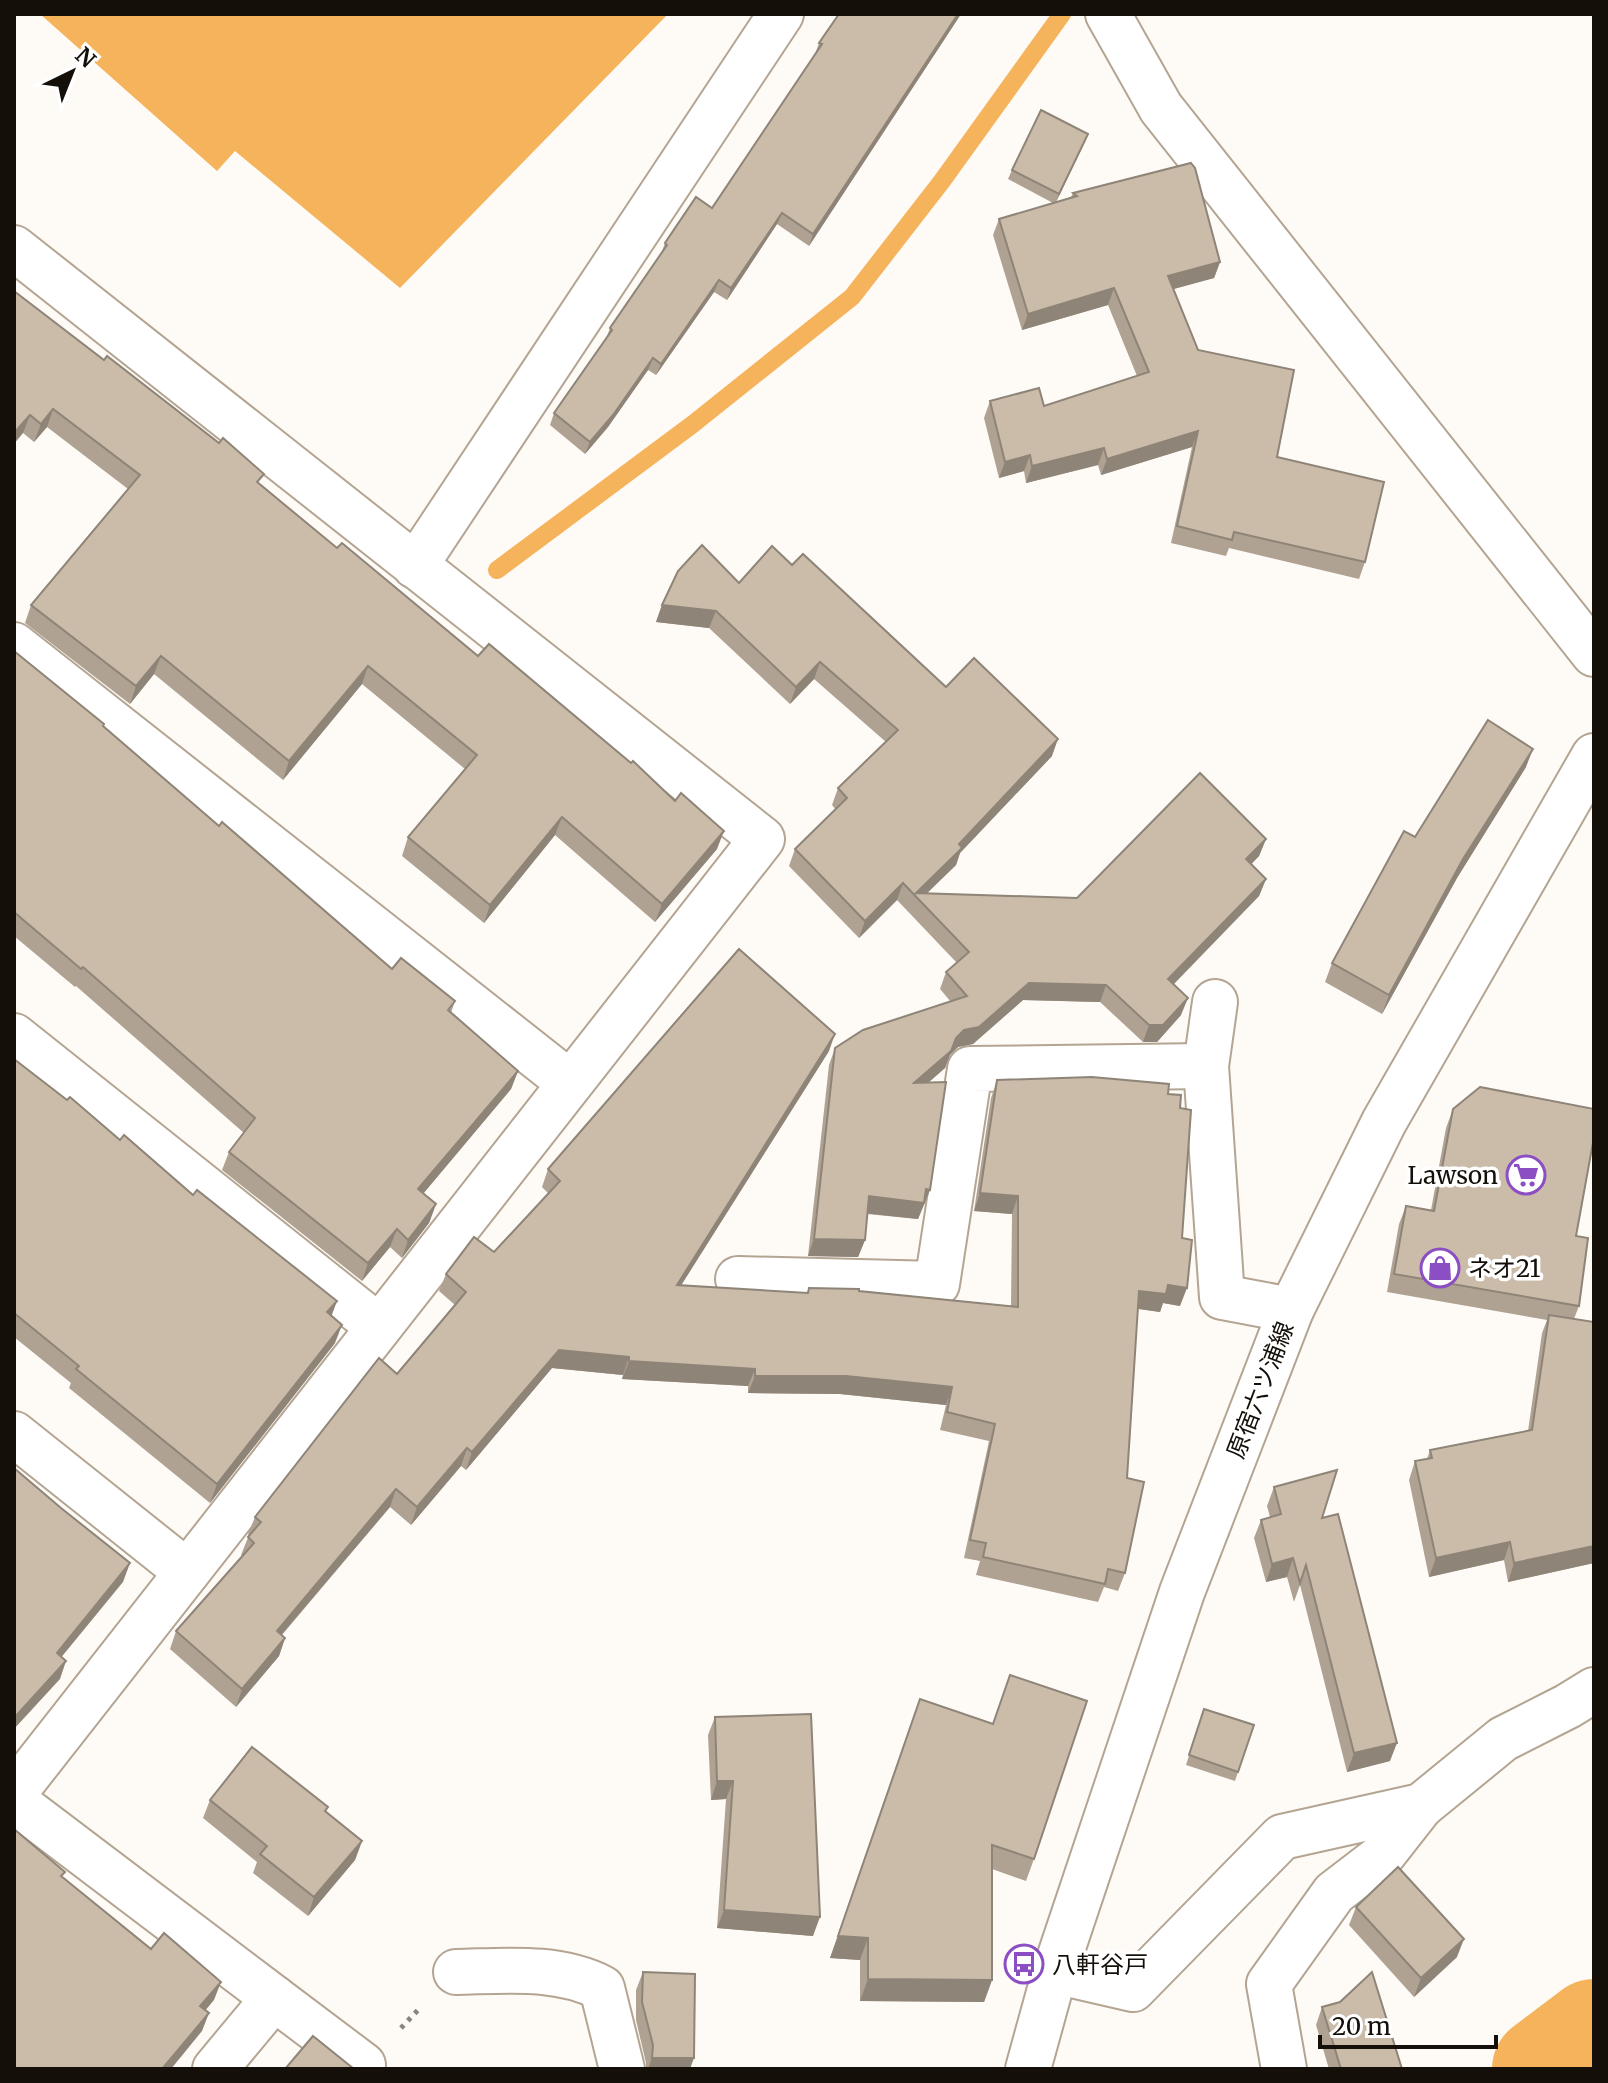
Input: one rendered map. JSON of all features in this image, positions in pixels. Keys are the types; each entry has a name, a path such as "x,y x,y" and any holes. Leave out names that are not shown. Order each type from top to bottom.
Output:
{"street":[{"path":"415,566 781,14"},
{"path":"1108,14 1161,108 1594,654"},
{"path":"14,248 762,839 14,1793"},
{"path":"14,645 570,1083"},
{"name":"原宿六ツ浦線","path":"1020,2068 1182,1592 1291,1310 1384,1122 1594,756"},
{"path":"1215,1002 1206,1066 1222,1297 1291,1310"},
{"path":"14,1036 379,1327"},
{"path":"738,1279 937,1284 970,1069 1206,1066"},
{"path":"14,1434 187,1572"},
{"path":"1284,2069 1269,1984 1334,1893 1381,1857 1421,1806 1503,1739 1594,1690"},
{"path":"14,1801 363,2065"},
{"path":"1055,1971 1133,1989 1282,1837 1421,1806"},
{"path":"456,1972 558,1973 580,1977 602,1988 622,2069"},
{"path":"215,2069 274,1998"}],"path":[{"path":"363,2065 456,1972"}],"shaded area":[{"path":"40,14 668,14 400,288 235,151 217,171"}],"building":[{"path":"839,14 958,14 813,234 782,213 731,288 719,280 661,364 653,358 590,442 554,413 612,330 610,328 696,197 712,208"},
{"path":"1041,110 1088,134 1059,194 1012,170"},
{"path":"1191,163 1195,168 1220,262 1168,276 1198,350 1294,370 1277,457 1384,482 1365,562 1234,532 1232,540 1177,526 1198,431 1107,459 1104,448 1032,466 1030,455 1005,462 990,401 1039,388 1044,406 1149,372 1114,288 1028,314 999,219 1077,196 1073,193"},
{"path":"14,291 104,360 107,356 219,443 223,438 264,474 257,482 337,548 342,543 478,656 489,644 631,763 633,761 675,801 681,793 724,831 662,904 562,817 490,905 408,837 477,755 368,666 289,761 161,656 136,686 31,605 140,475 53,409 41,424 30,415 14,433"},
{"path":"702,545 739,583 772,546 792,565 803,554 946,687 974,658 1058,739 959,844 962,848 916,893 1077,898 1200,773 1266,839 1246,859 1266,879 1168,979 1188,998 1163,1025 1149,1025 1106,985 1029,983 979,1027 964,1030 956,1038 951,1051 914,1083 946,1082 930,1190 926,1189 924,1203 869,1196 865,1240 814,1239 835,1048 863,1030 967,996 946,972 969,952 903,883 865,921 795,849 847,798 838,788 898,730 820,662 796,687 716,611 662,605 678,571"},
{"path":"14,651 104,724 219,826 222,822 392,969 401,958 455,1001 448,1010 518,1071 418,1189 436,1204 408,1240 397,1229 368,1263 229,1152 255,1118 83,967 81,969 14,912"},
{"path":"1488,720 1533,749 1463,859 1389,995 1332,963 1404,831 1415,837"},
{"path":"739,949 835,1034 677,1285 808,1293 809,1288 859,1289 1018,1307 1018,1196 980,1193 997,1080 1092,1077 1169,1084 1168,1094 1181,1095 1180,1108 1191,1110 1182,1238 1192,1240 1187,1288 1168,1285 1166,1294 1139,1291 1127,1478 1144,1482 1125,1573 1108,1569 1105,1584 983,1557 986,1543 970,1540 995,1424 947,1412 952,1387 846,1376 755,1376 755,1369 629,1361 629,1357 559,1350 472,1452 467,1448 417,1507 396,1489 277,1631 285,1638 242,1689 176,1631 254,1543 248,1537 261,1522 255,1517 379,1358 397,1374 466,1292 446,1274 474,1237 494,1252 560,1181 548,1169"},
{"path":"14,1059 67,1100 70,1097 120,1140 124,1135 193,1195 197,1190 337,1301 327,1312 342,1325 217,1484 76,1369 79,1366 14,1313"},
{"path":"1480,1087 1594,1109 1594,1137 1576,1236 1588,1238 1579,1306 1394,1274 1406,1206 1434,1211 1453,1109"},
{"path":"1549,1315 1594,1322 1594,1546 1514,1563 1510,1542 1436,1558 1415,1461 1432,1458 1430,1450 1532,1430"},
{"path":"14,1468 130,1563 57,1653 66,1661 14,1718"},
{"path":"1337,1470 1322,1518 1338,1514 1397,1743 1354,1753 1306,1565 1300,1583 1293,1558 1272,1564 1261,1520 1281,1514 1274,1487"},
{"path":"1010,1675 1087,1701 1034,1859 992,1845 992,1980 868,1979 868,1938 838,1936 920,1699 993,1724"},
{"path":"1204,1709 1254,1725 1238,1772 1189,1755"},
{"path":"811,1714 820,1917 724,1910 733,1781 717,1781 715,1717"},
{"path":"252,1747 328,1807 325,1811 362,1841 314,1897 260,1854 267,1846 210,1800"},
{"path":"14,1829 65,1872 61,1876 151,1949 164,1933 221,1982 200,2006 209,2013 162,2069 14,2069"},
{"path":"1398,1867 1464,1939 1421,1978 1356,1907"},
{"path":"643,1972 695,1974 694,2058 652,2058 653,2045 642,2002"},
{"path":"1372,1972 1402,2069 1341,2069 1322,2007 1340,2002"},
{"path":"313,2036 354,2069 285,2069"}],"waterway":[{"path":"497,570 693,424 852,297 942,181 1062,14"},
{"path":"1545,2069 1594,2032"}],"place":[{"name":"Lawson","path":"1526,1175"},
{"name":"ネオ21","path":"1440,1268"},
{"name":"八軒谷戸","path":"1024,1964"}]}
